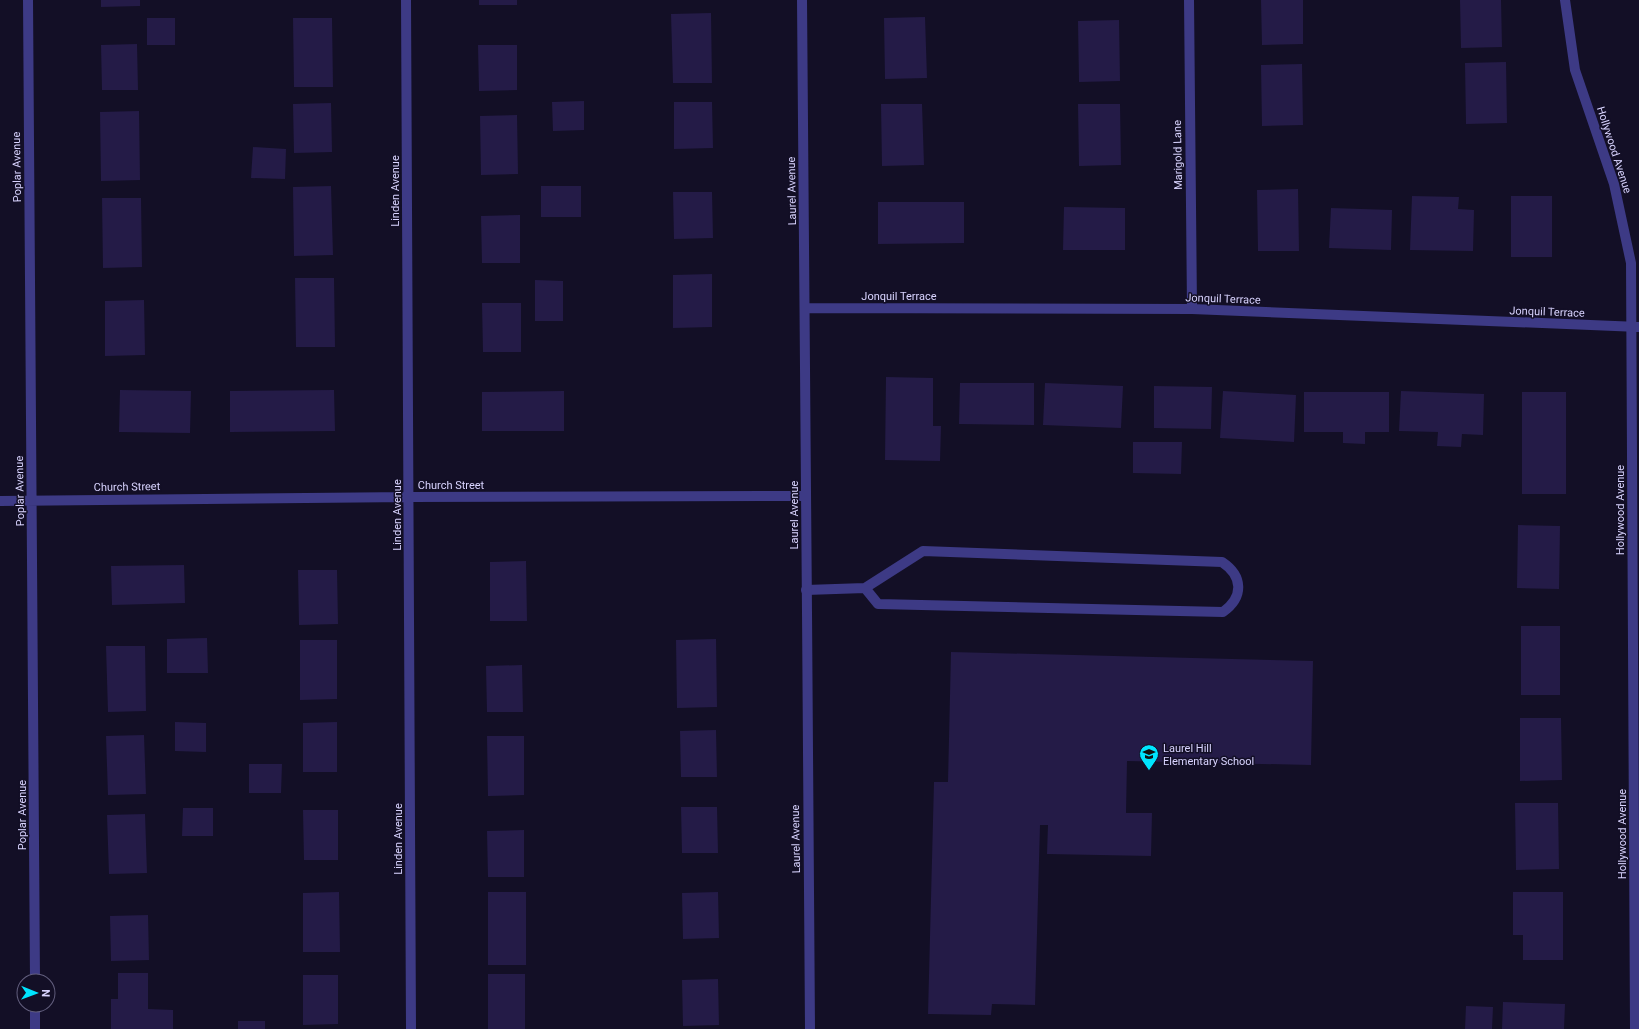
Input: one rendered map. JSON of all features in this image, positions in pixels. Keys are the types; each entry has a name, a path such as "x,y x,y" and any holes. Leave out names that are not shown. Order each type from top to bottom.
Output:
{"street":[{"name":"Poplar Avenue","path":"28,0 35,973"},
{"name":"Linden Avenue","path":"406,0 410,1029"},
{"name":"Laurel Avenue","path":"802,0 806,308 805,496 810,1029"},
{"name":"Marigold Lane","path":"1189,0 1192,309"},
{"name":"Hollywood Avenue","path":"1566,0 1575,70 1614,184 1631,263 1635,327 1635,1029"},
{"name":"Jonquil Terrace","path":"806,308 1192,309 1635,327"},
{"name":"Church Street","path":"0,500 805,496"},
{"path":"806,590 865,588 923,551 1222,562 1235,574 1238,582 1236,600 1223,612 878,604 865,588"},
{"path":"35,1013 35,1029"}],"building":[{"path":"101,0 140,0 140,6 101,7"},
{"path":"479,0 517,0 517,5 479,5"},
{"path":"1261,0 1303,0 1303,44 1262,45"},
{"path":"1460,0 1501,0 1502,47 1461,48"},
{"path":"711,13 712,83 673,83 671,14"},
{"path":"925,17 927,78 885,79 884,18"},
{"path":"147,18 175,18 175,45 147,45"},
{"path":"293,18 332,18 333,87 294,87"},
{"path":"1119,20 1120,81 1079,82 1078,21"},
{"path":"137,44 138,90 102,90 101,45"},
{"path":"478,45 517,45 517,90 479,91"},
{"path":"1506,62 1507,123 1466,124 1465,63"},
{"path":"1302,64 1303,125 1262,126 1261,65"},
{"path":"584,101 584,130 553,131 552,102"},
{"path":"674,102 712,102 713,148 674,149"},
{"path":"331,103 332,152 294,153 293,104"},
{"path":"881,104 922,104 924,165 882,166"},
{"path":"1078,104 1120,104 1121,165 1079,166"},
{"path":"139,111 140,180 101,181 100,112"},
{"path":"517,115 518,174 481,175 480,116"},
{"path":"253,147 286,149 285,179 251,178"},
{"path":"331,186 333,255 294,256 293,187"},
{"path":"541,186 581,186 581,217 541,217"},
{"path":"1298,189 1299,251 1258,251 1257,190"},
{"path":"673,192 712,192 713,238 674,239"},
{"path":"1412,196 1459,197 1458,209 1474,210 1473,251 1410,250"},
{"path":"1511,196 1552,196 1552,257 1511,257"},
{"path":"102,198 141,198 142,267 103,268"},
{"path":"878,202 964,202 964,243 878,244"},
{"path":"1064,207 1125,208 1125,250 1063,250"},
{"path":"1331,208 1392,210 1391,250 1329,248"},
{"path":"520,215 520,263 482,263 481,216"},
{"path":"712,274 712,327 673,328 673,275"},
{"path":"295,278 334,278 335,347 296,347"},
{"path":"535,280 563,281 563,321 535,321"},
{"path":"144,300 145,355 105,356 105,301"},
{"path":"482,303 521,303 521,352 483,352"},
{"path":"886,377 933,378 933,426 941,426 940,461 885,460"},
{"path":"960,383 1034,383 1034,425 959,424"},
{"path":"1045,383 1123,386 1121,428 1043,425"},
{"path":"1154,386 1212,387 1211,429 1154,428"},
{"path":"120,390 191,391 190,433 119,432"},
{"path":"334,390 335,431 230,432 230,391"},
{"path":"564,391 564,431 482,431 482,392"},
{"path":"1223,391 1296,395 1294,442 1220,438"},
{"path":"1401,391 1484,394 1483,435 1462,434 1461,447 1437,446 1438,432 1399,431"},
{"path":"1304,392 1389,392 1389,432 1365,432 1365,444 1343,443 1343,432 1304,432"},
{"path":"1522,392 1566,392 1566,494 1522,494"},
{"path":"1133,442 1182,442 1181,474 1133,473"},
{"path":"1518,525 1560,526 1559,589 1517,588"},
{"path":"526,561 527,621 490,621 490,562"},
{"path":"184,565 185,603 112,605 111,566"},
{"path":"298,570 337,570 338,624 299,625"},
{"path":"1521,626 1560,626 1560,695 1521,695"},
{"path":"207,638 208,673 167,673 167,639"},
{"path":"716,639 717,707 677,708 676,640"},
{"path":"300,640 337,640 337,699 300,700"},
{"path":"106,646 145,646 146,711 108,712"},
{"path":"951,652 1313,661 1311,765 1127,761 1126,813 1152,813 1151,856 1047,854 1048,825 1040,825 1035,1005 992,1004 991,1015 928,1014 934,782 948,782"},
{"path":"522,665 523,712 487,712 486,666"},
{"path":"1520,718 1561,718 1562,780 1520,781"},
{"path":"175,722 206,723 206,752 175,751"},
{"path":"337,722 337,772 303,772 303,723"},
{"path":"716,730 717,777 681,777 680,731"},
{"path":"144,735 146,794 108,795 106,736"},
{"path":"487,736 524,736 524,795 488,796"},
{"path":"249,764 282,764 281,793 249,793"},
{"path":"1515,803 1558,803 1559,869 1516,870"},
{"path":"681,807 717,807 718,853 682,853"},
{"path":"183,808 213,808 213,836 182,836"},
{"path":"303,810 338,810 338,860 304,860"},
{"path":"145,814 147,873 109,874 107,815"},
{"path":"524,830 524,877 488,877 487,831"},
{"path":"339,892 340,952 303,952 303,893"},
{"path":"488,892 526,892 526,965 488,965"},
{"path":"718,892 719,938 683,939 682,893"},
{"path":"1513,892 1563,892 1563,960 1523,960 1523,935 1513,935"},
{"path":"148,915 149,960 111,961 110,916"},
{"path":"118,973 148,973 148,1009 173,1010 173,1029 111,1029 111,999 118,999"},
{"path":"488,974 525,974 525,1029 488,1029"},
{"path":"303,975 338,975 338,1024 303,1025"},
{"path":"718,979 719,1025 683,1026 682,980"},
{"path":"1503,1002 1565,1004 1564,1029 1502,1029"},
{"path":"1466,1006 1493,1007 1492,1029 1465,1029"},
{"path":"238,1021 265,1021 265,1029 238,1029"}],"place":[{"name":"Laurel Hill Elementary School","path":"1149,771"}]}
